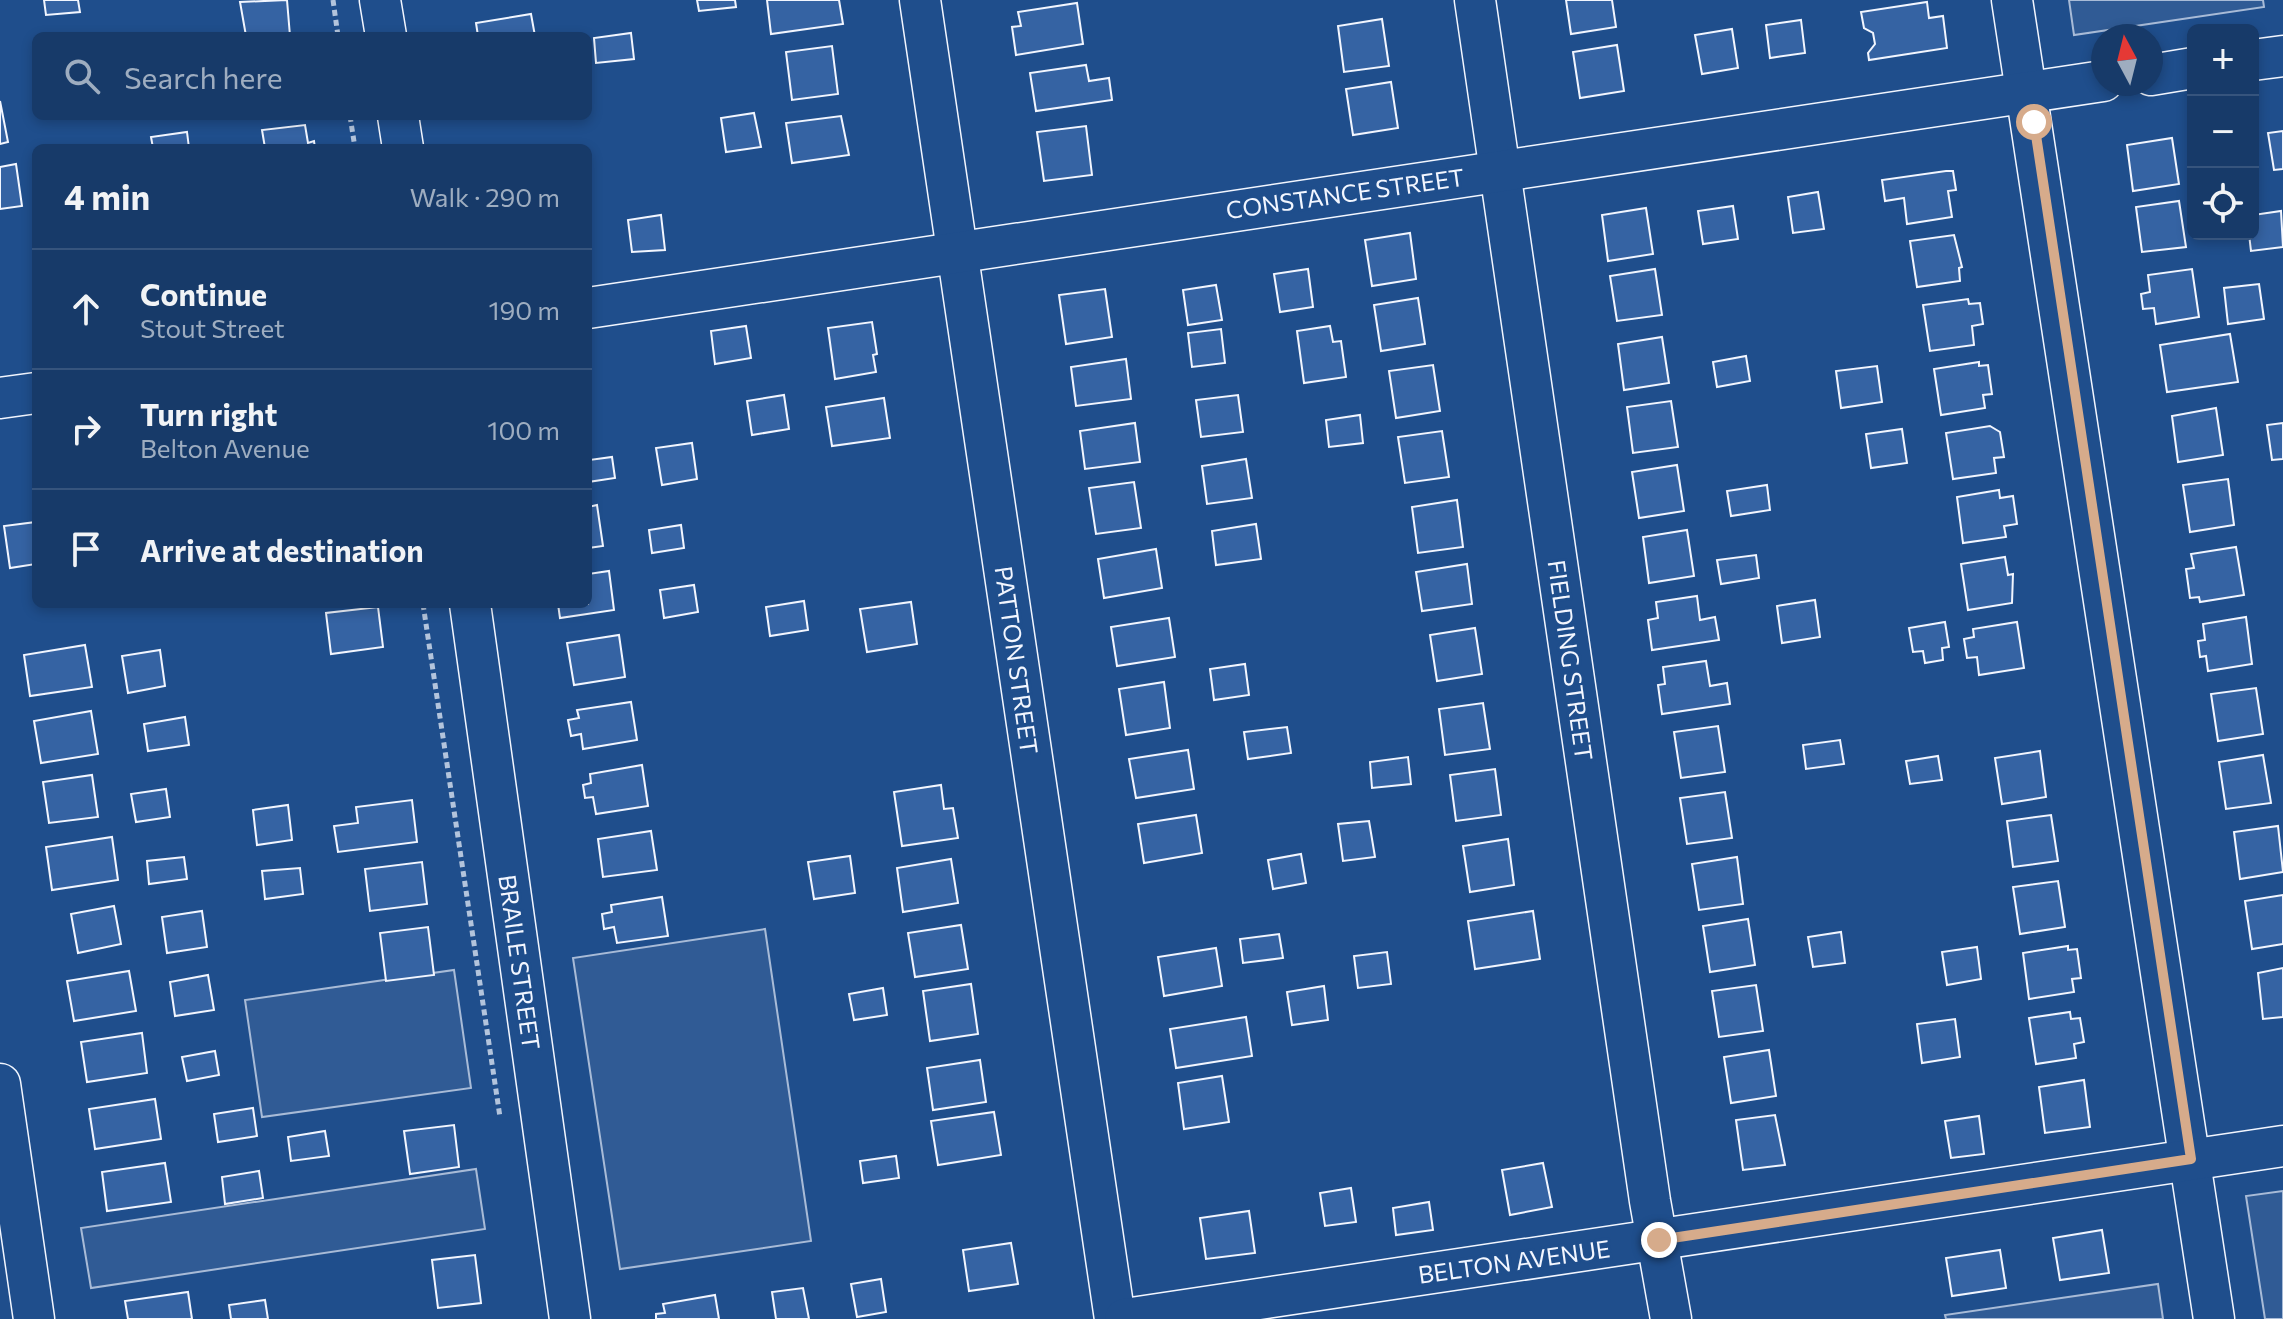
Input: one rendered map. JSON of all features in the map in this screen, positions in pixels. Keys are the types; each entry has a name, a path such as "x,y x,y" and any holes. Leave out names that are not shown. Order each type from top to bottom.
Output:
{"street":[{"path":"380,0 385,32"},
{"name":"PATTON STREET","path":"920,0 1115,1319"},
{"name":"FIELDING STREET","path":"1475,0 1647,1186 1671,1319"},
{"path":"2012,0 2214,1319"},
{"path":"2259,59 2283,56"},
{"path":"2163,73 2187,69"},
{"name":"CONSTANCE STREET","path":"592,307 2091,83"},
{"path":"399,120 402,144"},
{"path":"0,398 32,394"},
{"name":"BRAILE STREET","path":"471,608 570,1319"},
{"path":"0,1084 34,1319"},
{"name":"BELTON AVENUE","path":"1125,1319 2283,1146"}],"path":[{"path":"333,0 337,32"},
{"path":"351,120 354,144"},
{"path":"424,608 502,1132"}],"shaded area":[{"path":"2069,0 2263,0 2264,7 2149,24 2091,24 2091,32 2074,35"},
{"path":"765,929 811,1241 620,1269 573,958"},
{"path":"454,970 471,1088 262,1117 245,1000"},
{"path":"476,1169 485,1229 91,1288 81,1228"},
{"path":"2283,1191 2283,1319 2265,1319 2246,1196"},
{"path":"2158,1284 2163,1319 1946,1319 1945,1315"}],"building":[{"path":"44,0 78,0 80,12 46,15"},
{"path":"287,0 290,32 245,32 240,2"},
{"path":"697,0 735,0 736,7 699,11"},
{"path":"767,0 839,0 843,24 771,34"},
{"path":"1566,0 1612,0 1616,27 1571,34"},
{"path":"1927,2 1929,18 1943,16 1947,48 1869,60 1868,53 1875,44 1873,33 1864,28 1861,12"},
{"path":"1077,3 1083,44 1016,55 1012,27 1021,26 1018,12"},
{"path":"531,14 534,32 477,32 476,23"},
{"path":"1382,19 1389,66 1344,72 1338,26"},
{"path":"1801,20 1805,53 1770,58 1766,25"},
{"path":"1732,29 1738,68 1702,74 1695,35"},
{"path":"631,33 634,59 596,63 594,38"},
{"path":"1617,45 1624,91 1580,98 1573,52"},
{"path":"832,46 838,94 792,100 786,52"},
{"path":"1086,65 1089,81 1109,78 1112,100 1036,111 1030,73"},
{"path":"1391,82 1398,128 1353,135 1346,89"},
{"path":"0,101 8,142 0,144"},
{"path":"754,113 761,147 726,152 721,118"},
{"path":"841,116 849,155 792,163 786,123"},
{"path":"305,125 308,143 314,141 314,144 264,144 262,130"},
{"path":"1086,126 1092,175 1044,181 1037,132"},
{"path":"2283,131 2283,169 2274,170 2268,133"},
{"path":"187,132 188,144 152,144 151,137"},
{"path":"2172,138 2179,184 2133,191 2127,145"},
{"path":"16,164 22,206 0,209 0,167"},
{"path":"1953,171 1956,190 1948,191 1952,217 1907,224 1904,198 1885,201 1882,180"},
{"path":"1818,192 1824,229 1793,233 1788,197"},
{"path":"2179,201 2186,247 2142,252 2136,207"},
{"path":"1733,206 1738,239 1703,244 1698,211"},
{"path":"1646,208 1653,254 1608,261 1602,215"},
{"path":"2281,211 2283,247 2251,251 2250,240 2259,240 2259,214"},
{"path":"661,215 665,250 632,252 628,220"},
{"path":"1410,233 1416,279 1372,286 1365,240"},
{"path":"1954,235 1962,267 1959,268 1960,281 1917,287 1910,241"},
{"path":"1308,269 1313,307 1280,312 1274,274"},
{"path":"1655,269 1662,315 1617,321 1610,276"},
{"path":"2192,269 2199,317 2156,324 2154,308 2143,309 2141,294 2150,292 2148,275"},
{"path":"2259,284 2264,319 2228,324 2224,288"},
{"path":"1216,285 1222,320 1188,325 1183,290"},
{"path":"1105,289 1112,337 1066,344 1059,295"},
{"path":"1418,298 1425,344 1381,351 1374,305"},
{"path":"1968,299 1969,304 1980,303 1983,324 1972,326 1974,345 1930,351 1923,305"},
{"path":"872,322 877,354 873,355 876,372 835,379 828,328"},
{"path":"746,326 751,358 715,364 711,331"},
{"path":"1330,326 1333,342 1341,341 1346,377 1304,383 1297,331"},
{"path":"1221,329 1225,363 1192,367 1188,333"},
{"path":"2230,334 2238,382 2167,392 2160,345"},
{"path":"1662,337 1669,383 1624,390 1618,344"},
{"path":"1746,356 1750,381 1717,387 1713,362"},
{"path":"1126,359 1131,399 1076,406 1071,367"},
{"path":"1979,362 1979,366 1988,365 1992,394 1983,395 1985,408 1941,415 1934,369"},
{"path":"1433,365 1440,411 1396,418 1389,371"},
{"path":"1877,366 1882,402 1841,408 1836,371"},
{"path":"784,395 789,429 752,435 747,401"},
{"path":"1238,395 1243,432 1201,437 1196,400"},
{"path":"884,398 890,438 832,446 826,407"},
{"path":"1671,401 1678,447 1633,453 1627,407"},
{"path":"2216,408 2223,455 2178,462 2172,416"},
{"path":"1360,415 1363,443 1329,447 1326,420"},
{"path":"1135,423 1140,462 1085,469 1080,431"},
{"path":"2283,423 2283,459 2272,460 2267,425"},
{"path":"1990,426 2000,432 2004,457 1994,458 1996,473 1953,479 1946,433"},
{"path":"1902,429 1907,463 1871,468 1866,434"},
{"path":"1442,431 1449,477 1405,483 1398,437"},
{"path":"692,443 697,479 662,485 656,448"},
{"path":"612,457 615,478 592,481 592,460"},
{"path":"1246,459 1252,498 1207,504 1202,466"},
{"path":"1677,465 1684,511 1639,518 1632,472"},
{"path":"2228,479 2234,525 2190,532 2183,485"},
{"path":"1134,482 1141,528 1096,534 1089,488"},
{"path":"1767,485 1770,510 1731,516 1727,491"},
{"path":"1999,490 2000,498 2013,496 2017,524 2004,526 2006,537 1963,543 1957,497"},
{"path":"1457,500 1463,547 1418,553 1412,507"},
{"path":"597,505 603,546 592,547 592,506"},
{"path":"32,522 32,565 10,568 4,526"},
{"path":"1256,524 1261,559 1216,565 1212,531"},
{"path":"681,525 684,548 652,553 649,530"},
{"path":"1687,530 1694,576 1649,583 1643,537"},
{"path":"2236,547 2244,595 2200,602 2199,597 2190,598 2186,569 2194,568 2191,554"},
{"path":"1156,549 1162,588 1104,598 1098,559"},
{"path":"1756,555 1759,578 1721,584 1717,560"},
{"path":"2005,557 2008,575 2013,574 2012,603 1968,610 1961,564"},
{"path":"1467,564 1472,604 1422,611 1416,572"},
{"path":"609,571 614,610 560,618 559,608 592,608 592,573"},
{"path":"694,585 698,612 664,618 660,590"},
{"path":"1697,596 1700,620 1715,617 1719,640 1652,650 1648,620 1658,618 1656,602"},
{"path":"1815,600 1820,637 1782,643 1777,606"},
{"path":"804,601 808,630 770,636 766,607"},
{"path":"911,602 917,644 867,652 860,609"},
{"path":"378,608 383,647 331,654 326,613"},
{"path":"2246,617 2252,664 2208,671 2206,656 2200,657 2198,641 2205,640 2203,624"},
{"path":"1169,618 1175,657 1117,666 1111,627"},
{"path":"1945,622 1949,647 1942,648 1943,660 1925,663 1923,651 1913,652 1909,628"},
{"path":"2017,622 2024,668 1979,675 1977,657 1967,658 1964,639 1974,637 1973,629"},
{"path":"1475,628 1482,674 1437,681 1430,635"},
{"path":"619,635 625,677 574,685 567,643"},
{"path":"85,645 92,687 30,696 24,655"},
{"path":"160,650 165,686 128,693 122,656"},
{"path":"1706,661 1710,686 1727,683 1730,704 1662,714 1658,685 1665,684 1663,667"},
{"path":"1245,664 1249,695 1214,700 1210,669"},
{"path":"1164,682 1170,728 1126,735 1119,689"},
{"path":"2256,688 2263,734 2218,741 2211,694"},
{"path":"631,702 637,740 583,749 581,734 571,736 568,720 579,718 577,710"},
{"path":"1483,703 1490,749 1445,755 1439,709"},
{"path":"91,711 98,754 41,763 34,721"},
{"path":"185,717 189,745 148,751 144,724"},
{"path":"1718,726 1725,772 1681,778 1674,732"},
{"path":"1287,727 1291,753 1248,759 1244,732"},
{"path":"1840,740 1844,764 1806,769 1803,745"},
{"path":"1188,750 1194,789 1136,798 1129,759"},
{"path":"2040,751 2046,797 2002,804 1995,758"},
{"path":"2263,755 2271,803 2226,809 2219,762"},
{"path":"1938,756 1942,780 1910,784 1906,761"},
{"path":"1408,757 1411,784 1372,788 1370,762"},
{"path":"642,765 648,806 596,814 593,797 585,798 583,785 591,783 590,774"},
{"path":"1495,769 1501,815 1456,821 1450,775"},
{"path":"92,775 98,817 49,823 43,782"},
{"path":"941,785 944,809 953,808 958,838 902,846 894,792"},
{"path":"166,789 170,817 136,822 131,794"},
{"path":"1725,792 1732,838 1687,844 1680,798"},
{"path":"412,800 417,842 338,852 334,826 358,823 356,807"},
{"path":"288,805 292,840 257,845 253,810"},
{"path":"1196,815 1202,853 1144,863 1138,824"},
{"path":"2051,815 2058,861 2013,867 2007,821"},
{"path":"1369,821 1375,857 1343,861 1338,824"},
{"path":"2278,826 2283,872 2240,879 2234,832"},
{"path":"651,831 657,870 603,877 598,839"},
{"path":"112,837 118,880 52,890 46,847"},
{"path":"1508,839 1514,885 1470,892 1463,846"},
{"path":"1301,854 1306,883 1273,889 1268,860"},
{"path":"850,856 855,893 814,899 808,862"},
{"path":"184,857 187,879 149,884 147,861"},
{"path":"1737,857 1743,904 1699,910 1692,864"},
{"path":"951,859 958,903 903,912 897,868"},
{"path":"422,862 427,904 370,911 365,869"},
{"path":"300,868 303,894 265,899 262,871"},
{"path":"2058,881 2065,927 2020,934 2013,887"},
{"path":"2283,895 2283,944 2252,949 2245,901"},
{"path":"662,897 668,936 617,943 614,927 604,929 602,914 612,912 611,905"},
{"path":"114,906 121,944 78,953 71,914"},
{"path":"202,911 207,947 167,953 162,917"},
{"path":"1533,911 1540,959 1475,969 1468,921"},
{"path":"1748,919 1755,965 1710,972 1703,926"},
{"path":"961,925 968,969 915,977 908,933"},
{"path":"428,927 434,975 386,981 380,933"},
{"path":"1841,932 1845,963 1813,967 1808,937"},
{"path":"1279,934 1283,958 1243,963 1240,939"},
{"path":"2068,946 2068,950 2077,949 2081,978 2072,979 2074,992 2029,999 2023,953"},
{"path":"1977,947 1981,979 1947,985 1942,952"},
{"path":"1216,948 1222,986 1164,996 1158,957"},
{"path":"1387,952 1391,984 1358,988 1354,956"},
{"path":"2283,968 2283,1017 2263,1019 2258,973"},
{"path":"129,971 136,1011 74,1021 67,981"},
{"path":"208,975 214,1010 175,1016 170,982"},
{"path":"971,984 978,1034 930,1041 923,991"},
{"path":"1756,985 1763,1031 1719,1037 1712,991"},
{"path":"1324,986 1328,1020 1292,1025 1287,992"},
{"path":"883,988 887,1015 854,1020 849,994"},
{"path":"2070,1012 2071,1019 2080,1018 2084,1042 2074,1044 2076,1058 2036,1064 2029,1018"},
{"path":"1246,1017 1252,1056 1176,1068 1170,1029"},
{"path":"1955,1019 1960,1057 1922,1063 1917,1024"},
{"path":"142,1033 147,1073 87,1082 81,1042"},
{"path":"1769,1050 1776,1096 1731,1103 1724,1057"},
{"path":"215,1051 219,1075 187,1081 182,1057"},
{"path":"980,1060 986,1102 933,1110 927,1068"},
{"path":"1222,1076 1229,1122 1184,1129 1178,1083"},
{"path":"2084,1080 2090,1127 2045,1133 2039,1087"},
{"path":"155,1099 161,1139 95,1149 89,1109"},
{"path":"253,1108 257,1136 218,1142 214,1114"},
{"path":"994,1112 1001,1155 938,1165 931,1121"},
{"path":"1775,1115 1785,1165 1743,1170 1736,1120"},
{"path":"1979,1116 1984,1154 1951,1158 1945,1121"},
{"path":"454,1125 459,1167 410,1174 404,1131"},
{"path":"325,1131 329,1156 291,1161 288,1137"},
{"path":"896,1156 899,1178 863,1183 860,1161"},
{"path":"165,1163 171,1202 107,1211 102,1172"},
{"path":"1543,1163 1552,1207 1510,1215 1502,1170"},
{"path":"259,1171 263,1198 225,1204 222,1177"},
{"path":"1351,1188 1356,1222 1325,1226 1320,1193"},
{"path":"1429,1202 1433,1230 1396,1235 1393,1208"},
{"path":"1249,1211 1255,1253 1206,1259 1200,1218"},
{"path":"2102,1230 2109,1273 2060,1280 2053,1238"},
{"path":"1011,1243 1018,1284 969,1291 963,1250"},
{"path":"2000,1250 2006,1288 1952,1296 1946,1258"},
{"path":"475,1255 481,1303 438,1308 432,1260"},
{"path":"881,1279 886,1312 857,1317 851,1284"},
{"path":"803,1288 809,1319 776,1319 772,1292"},
{"path":"188,1292 192,1319 128,1319 125,1301"},
{"path":"715,1295 719,1319 656,1319 656,1314 665,1313 663,1304"},
{"path":"265,1300 268,1319 231,1319 229,1305"}],"route":[{"path":"1659,1240 2191,1159 2034,122"}]}
